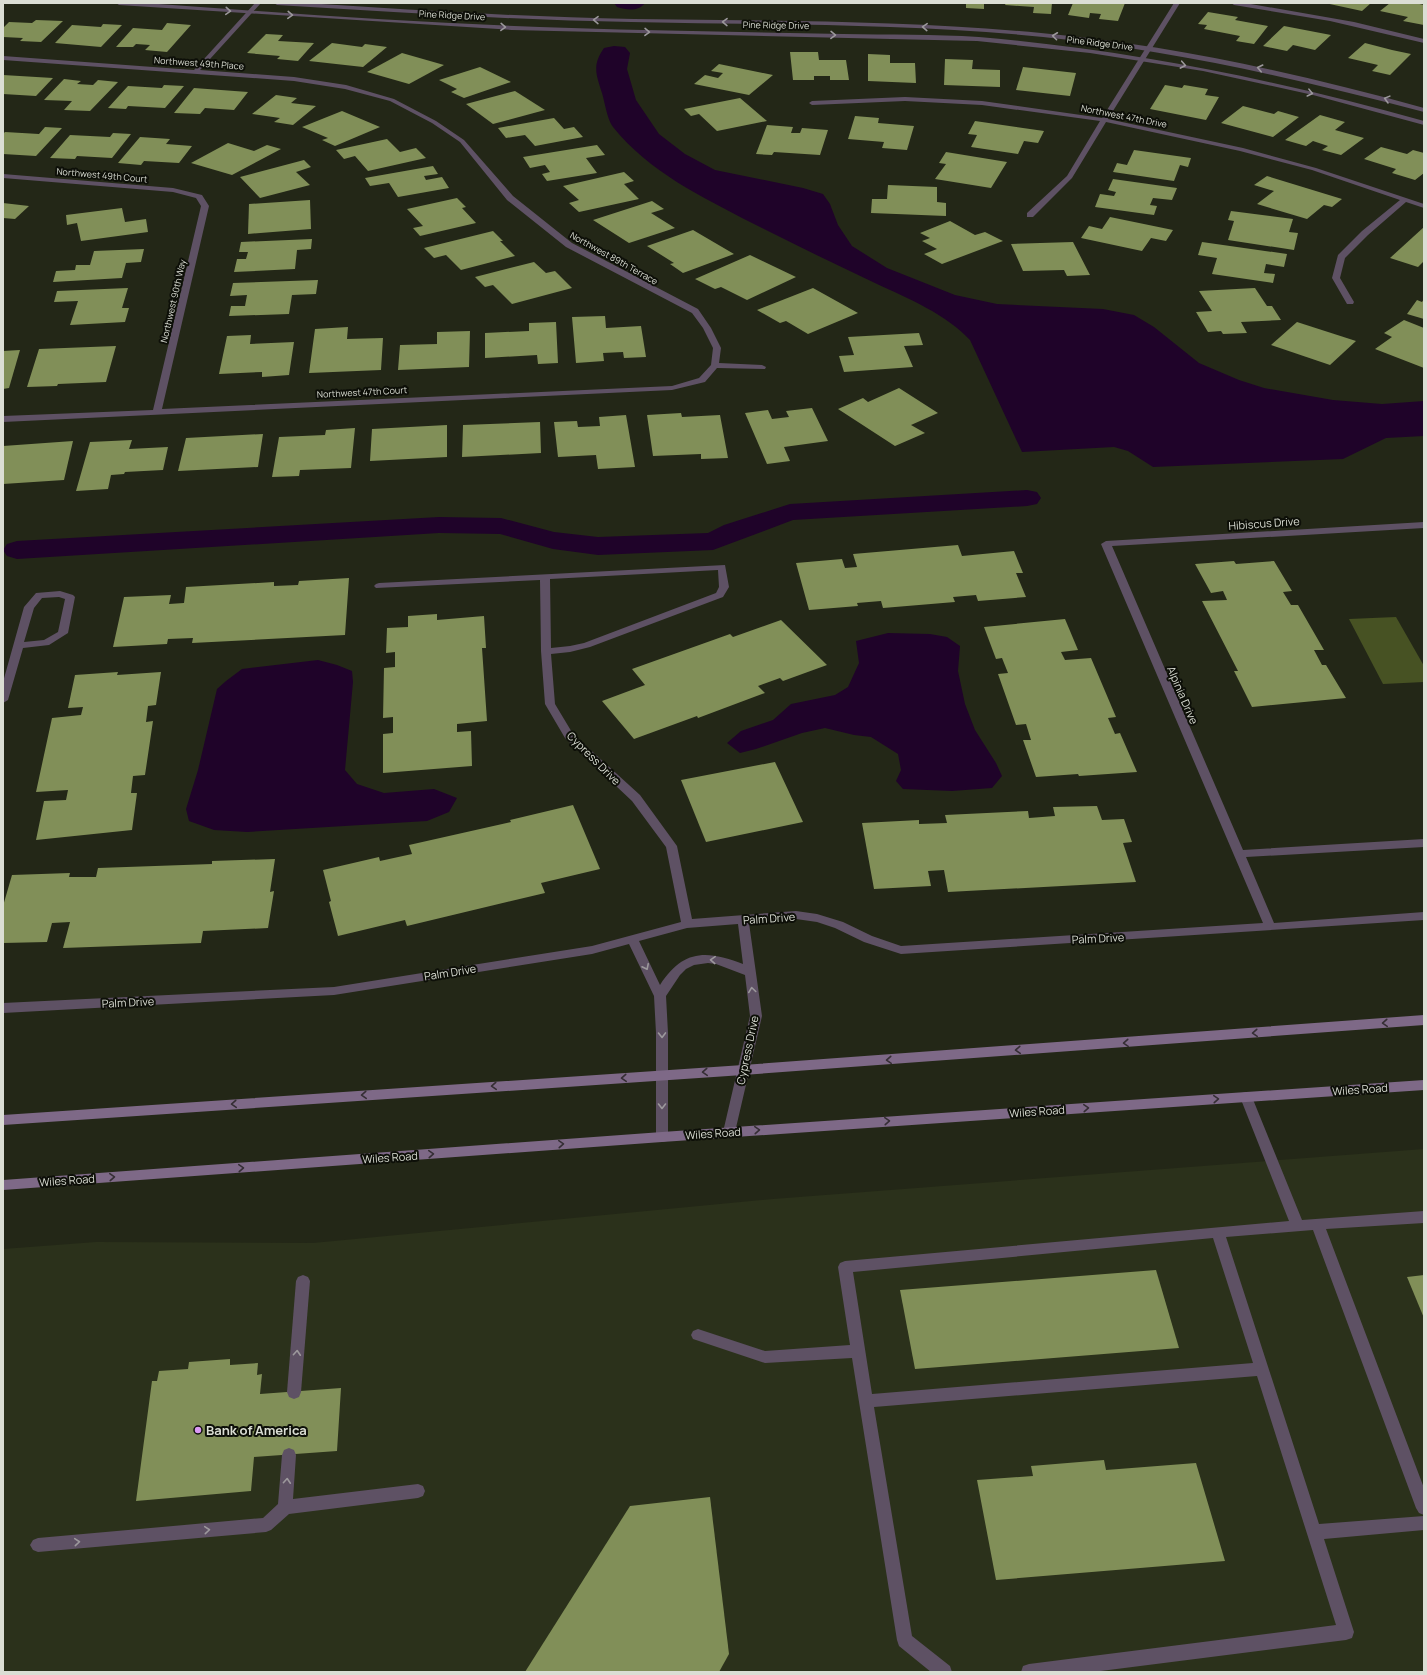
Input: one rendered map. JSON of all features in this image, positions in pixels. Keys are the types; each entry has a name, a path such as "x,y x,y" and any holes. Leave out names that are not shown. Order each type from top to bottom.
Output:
{"main road":[{"path":"3,1120 744,1070 1424,1020"},
{"name":"Wiles Road","path":"3,1185 729,1132 1424,1085"}],"street":[{"name":"Pine Ridge Drive","path":"119,3 570,30 958,38 1041,45 1144,58 1242,76 1424,123"},
{"path":"196,71 258,3"},
{"name":"Pine Ridge Drive","path":"277,3 571,19 893,25 1042,35 1149,48 1256,67 1320,82 1424,110"},
{"path":"1030,215 1070,177 1177,3"},
{"path":"1234,3 1308,15 1392,32 1424,41"},
{"name":"Northwest 49th Place","path":"3,58 294,79 346,87 392,100"},
{"name":"Northwest 47th Drive","path":"812,103 905,99 982,103 1104,120 1241,149 1314,169 1424,206"},
{"name":"Northwest 89th Terrace","path":"392,100 434,122 462,141 510,198 569,245 695,311 707,328 717,348 715,365"},
{"name":"Northwest 49th Court","path":"3,176 173,190 199,197"},
{"name":"Northwest 90th Way","path":"157,411 205,206 199,197"},
{"path":"1350,302 1336,278 1341,257 1365,233 1405,200"},
{"path":"715,365 762,367"},
{"name":"Northwest 47th Court","path":"3,418 672,388 702,380 715,365"},
{"name":"Hibiscus Drive","path":"1106,544 1424,525"},
{"name":"Alpinia Drive","path":"1106,544 1239,854"},
{"path":"379,586 722,567 724,587 720,595 587,645 570,649 546,651"},
{"name":"Cypress Drive","path":"545,577 546,651 550,704 569,736 636,798 670,846 687,924"},
{"path":"3,700 29,607 39,595 60,594 70,597 63,633 46,643 19,645"},
{"path":"1270,927 1239,854 1424,843"},
{"name":"Palm Drive","path":"3,1008 334,991 592,950 687,924 796,915 817,918 839,925 868,939 901,950 1424,916"},
{"name":"Cypress Drive","path":"729,1132 756,1016 742,919"},
{"path":"632,938 660,996 662,1137"},
{"path":"660,996 674,974 683,966 700,960 718,959 750,972"},
{"path":"1246,1097 1297,1225"},
{"path":"944,1672 904,1640 845,1267 1297,1225 1424,1217"},
{"path":"1317,1224 1424,1508"},
{"path":"1029,1672 1346,1632 1218,1232"},
{"path":"294,1392 302,1281"},
{"path":"698,1335 765,1357 858,1351"},
{"path":"866,1401 1262,1368"},
{"path":"285,1507 289,1455"},
{"path":"38,1545 266,1525 285,1507 418,1491"},
{"path":"1314,1532 1424,1523"}],"shaded area":[{"path":"614,3 645,3 639,8 632,10 617,7"},
{"path":"614,46 625,47 630,53 627,69 636,100 659,134 685,154 715,170 803,188 823,194 830,204 838,225 852,246 887,268 955,295 997,304 1103,309 1134,315 1154,327 1199,363 1239,380 1264,388 1333,400 1382,404 1424,401 1424,436 1386,438 1343,459 1153,467 1128,451 1114,447 1022,452 970,340 961,331 939,315 914,301 783,239 696,193 660,170 627,143 611,124 596,70 600,54 604,48"},
{"path":"888,633 930,634 947,637 960,646 958,671 965,704 975,730 996,763 1002,776 992,788 952,791 903,789 896,781 901,770 898,754 871,737 854,735 825,728 802,733 740,753 727,743 741,731 773,720 791,704 835,695 848,687 859,663 856,641"},
{"path":"318,660 352,671 353,682 345,770 357,784 384,793 434,789 457,798 449,812 427,821 247,832 214,830 189,821 186,809 198,770 217,689 242,669"},
{"path":"1424,1149 1424,1672 3,1672 3,1249 96,1242 313,1243 773,1199"}],"green space":[{"path":"1396,617 1424,666 1424,682 1383,684 1349,619"}],"building":[{"path":"966,3 984,3 984,9 966,8"},
{"path":"1006,3 1052,3 1051,14 1033,13 1034,7 1005,5"},
{"path":"1073,3 1125,3 1118,21 1099,19 1101,14 1090,13 1089,18 1068,15"},
{"path":"1325,3 1371,3 1362,11"},
{"path":"1390,3 1415,3 1424,5 1424,25 1403,21 1408,17 1380,11"},
{"path":"1208,12 1238,17 1235,20 1268,26 1254,44 1236,41 1240,36 1204,29 1207,25 1198,24"},
{"path":"36,20 63,21 41,42 20,41 23,38 3,37 3,28 9,22 32,23"},
{"path":"167,23 191,25 167,52 145,50 150,45 136,44 133,47 116,47 133,28 162,30"},
{"path":"103,24 122,25 101,47 55,43 72,25 101,27"},
{"path":"1284,26 1331,35 1315,50 1293,45 1287,51 1263,46"},
{"path":"266,34 283,35 278,41 314,43 298,61 277,59 280,56 247,53"},
{"path":"332,43 362,47 365,44 387,47 363,67 309,61"},
{"path":"1365,43 1411,54 1390,75 1372,71 1378,65 1348,58"},
{"path":"790,52 818,52 819,60 846,60 849,80 830,80 830,76 814,76 814,80 793,80"},
{"path":"402,53 444,65 409,84 367,72"},
{"path":"868,54 890,55 890,63 915,63 916,83 868,81"},
{"path":"945,59 973,60 972,69 1000,70 1000,87 944,85"},
{"path":"719,64 773,75 749,95 694,84 705,75 718,78 723,73 711,71"},
{"path":"480,67 511,82 464,98 451,92 457,89 439,80"},
{"path":"1023,67 1076,73 1070,96 1016,90"},
{"path":"3,75 53,78 36,96 3,94"},
{"path":"64,79 81,81 77,84 93,85 98,80 118,82 90,111 64,110 72,101 44,100"},
{"path":"164,85 184,86 165,108 128,106 126,109 108,108 128,86 162,88"},
{"path":"1165,85 1182,88 1184,85 1208,89 1205,95 1219,97 1206,120 1150,109"},
{"path":"194,88 248,92 234,110 205,108 200,114 174,113"},
{"path":"515,91 545,110 493,124 466,104"},
{"path":"276,95 297,98 291,103 316,106 293,125 274,122 280,118 252,114"},
{"path":"740,98 767,121 717,131 699,114 691,116 684,109"},
{"path":"1243,106 1274,114 1278,111 1299,117 1273,137 1221,123"},
{"path":"342,111 380,127 335,146 322,140 328,138 302,127"},
{"path":"1320,115 1345,122 1335,130 1364,138 1341,155 1322,150 1328,146 1313,141 1306,146 1285,140"},
{"path":"855,116 879,118 878,123 914,126 907,150 882,148 884,142 848,139"},
{"path":"554,118 564,129 574,127 583,137 535,146 525,135 506,138 498,128"},
{"path":"975,121 1044,131 1038,143 1024,141 1018,154 971,147 977,135 968,134"},
{"path":"767,125 793,127 791,133 800,133 802,128 828,130 820,155 774,152 772,155 756,154"},
{"path":"45,127 62,128 36,156 3,154 3,134 5,132 39,134"},
{"path":"113,133 131,134 112,158 77,156 75,159 50,158 70,135 110,137"},
{"path":"140,137 170,139 166,144 192,146 179,163 144,161 141,165 118,163"},
{"path":"387,139 400,152 416,148 426,158 368,171 355,156 344,159 336,150"},
{"path":"228,143 254,151 267,145 281,149 232,175 191,163"},
{"path":"597,145 605,155 586,158 597,173 547,181 542,174 550,172 545,165 530,168 523,157"},
{"path":"1381,147 1407,154 1413,150 1424,153 1424,173 1415,180 1392,173 1396,169 1364,159"},
{"path":"1134,150 1191,158 1188,167 1180,165 1174,181 1113,172 1117,163 1127,165"},
{"path":"946,152 1007,162 991,188 935,179 946,164 939,163"},
{"path":"304,160 311,167 296,172 310,185 260,198 240,177"},
{"path":"433,166 438,174 424,176 426,180 442,177 449,188 398,197 389,183 370,186 365,178"},
{"path":"624,172 634,181 624,184 639,199 579,212 569,203 579,200 563,186"},
{"path":"1267,176 1342,199 1332,207 1324,205 1307,219 1257,204 1274,191 1254,185"},
{"path":"1113,179 1177,188 1172,200 1153,198 1150,205 1157,206 1154,215 1095,207 1100,194 1114,196 1116,192 1108,190"},
{"path":"888,185 937,187 937,202 946,203 946,216 871,213 872,199 887,199"},
{"path":"457,198 466,207 462,208 476,223 420,236 413,228 423,226 407,209"},
{"path":"310,200 311,229 248,234 249,204"},
{"path":"652,201 664,209 651,213 675,228 629,243 593,220"},
{"path":"3,203 29,206 15,219 3,218"},
{"path":"122,208 125,222 146,219 148,232 81,241 77,223 67,225 66,215"},
{"path":"1231,211 1293,219 1289,232 1298,233 1294,250 1228,240 1234,221 1228,220"},
{"path":"1110,217 1173,230 1166,241 1151,238 1142,251 1081,238 1089,226 1102,229"},
{"path":"950,221 975,235 985,232 1003,241 942,264 924,254 937,249 922,241 930,238 920,233"},
{"path":"1424,227 1424,261 1418,267 1390,258"},
{"path":"693,230 734,254 683,273 670,264 674,263 647,246"},
{"path":"493,231 503,241 500,241 515,256 461,270 446,255 434,258 424,248"},
{"path":"312,239 311,249 297,250 295,269 234,272 237,259 246,259 248,252 239,252 241,242"},
{"path":"1073,242 1090,275 1067,276 1064,270 1023,271 1011,244"},
{"path":"1202,242 1287,254 1284,267 1266,264 1264,273 1275,274 1273,283 1212,274 1217,258 1198,255"},
{"path":"144,249 141,262 126,263 122,278 53,282 56,271 75,270 76,265 90,265 94,251"},
{"path":"750,255 796,277 747,300 721,287 715,289 695,279"},
{"path":"534,262 546,273 555,271 572,288 512,304 493,285 485,287 475,277"},
{"path":"318,280 316,294 292,295 289,314 229,316 231,306 245,306 247,295 230,296 233,283"},
{"path":"128,288 122,308 129,308 125,322 70,325 78,301 54,302 57,291"},
{"path":"813,288 858,313 808,334 786,321 780,323 757,310"},
{"path":"1255,288 1267,306 1272,306 1281,320 1241,322 1247,333 1223,334 1221,331 1208,332 1196,312 1212,311 1199,291"},
{"path":"1424,299 1424,319 1407,314 1417,300 1422,302"},
{"path":"605,316 606,328 641,326 646,357 624,358 623,352 603,353 604,361 576,363 572,317"},
{"path":"1404,320 1424,328 1424,368 1375,349 1392,337 1384,333"},
{"path":"556,322 558,363 538,364 537,355 485,358 485,333 529,331 529,323"},
{"path":"1297,322 1356,341 1330,365 1271,345"},
{"path":"348,327 347,339 383,338 381,370 309,373 315,329"},
{"path":"470,331 469,367 398,370 400,345 437,344 437,332"},
{"path":"919,333 923,345 904,346 913,367 844,372 839,356 854,355 848,337"},
{"path":"251,335 250,344 294,342 289,375 262,377 262,372 219,374 227,336"},
{"path":"116,346 106,382 27,387 39,349"},
{"path":"20,350 9,388 3,389 3,351"},
{"path":"899,388 938,413 911,425 925,433 895,446 838,409 863,398 868,402"},
{"path":"812,408 828,441 784,447 790,461 767,464 745,413 768,410 772,419 789,417 786,411"},
{"path":"681,413 682,417 720,415 728,458 701,459 701,454 653,456 647,415"},
{"path":"626,415 635,467 598,469 596,455 558,457 554,422 577,421 578,427 600,426 599,417"},
{"path":"540,422 541,453 462,457 463,425"},
{"path":"447,425 447,457 370,461 372,429"},
{"path":"355,428 351,468 300,470 299,476 272,477 279,437 325,435 326,430"},
{"path":"263,434 258,467 178,471 186,438"},
{"path":"132,440 129,449 168,447 163,470 125,472 124,474 111,475 108,489 76,491 90,442"},
{"path":"73,441 64,480 3,484 3,446"},
{"path":"958,545 962,556 1014,551 1023,573 1016,573 1026,597 978,601 976,595 953,597 955,602 883,608 881,601 857,603 858,606 809,610 796,563 842,559 845,568 857,567 853,554"},
{"path":"1234,561 1236,564 1274,561 1292,591 1283,592 1291,605 1298,605 1324,650 1314,650 1322,665 1326,665 1346,698 1252,707 1234,671 1238,671 1202,601 1227,600 1223,591 1211,593 1195,564"},
{"path":"349,578 345,635 192,643 193,638 168,639 167,644 113,647 124,597 171,595 169,604 184,603 186,587 274,582 274,586 298,585 299,581"},
{"path":"437,614 437,620 484,616 486,648 482,648 487,721 457,724 457,732 471,731 472,766 383,773 383,734 393,733 393,717 383,718 384,668 395,667 395,652 386,653 387,628 408,627 408,616"},
{"path":"1065,619 1078,650 1061,652 1065,660 1091,658 1116,717 1108,718 1115,734 1120,733 1137,772 1036,777 1023,740 1031,740 1026,724 1016,725 998,674 1008,673 1002,658 996,659 984,627"},
{"path":"781,620 827,665 783,681 780,678 758,686 765,693 698,718 697,716 634,739 602,701 645,685 632,669 730,634 733,637"},
{"path":"118,672 117,675 161,672 156,705 148,706 146,722 153,721 145,775 133,776 131,793 137,793 132,830 36,840 44,801 66,800 68,790 36,792 52,718 81,715 83,707 68,708 75,675"},
{"path":"775,762 803,822 706,842 681,780"},
{"path":"573,805 600,869 541,883 545,893 407,926 405,920 338,936 329,902 331,901 323,870 379,857 380,861 412,854 409,845 511,822 510,820"},
{"path":"1097,806 1102,820 1124,819 1132,842 1123,843 1136,882 948,892 944,870 928,871 931,886 874,889 862,823 919,820 919,824 947,823 945,815 1028,811 1029,818 1055,816 1053,807"},
{"path":"275,859 270,892 274,891 268,928 203,931 201,943 63,948 70,922 52,923 47,942 3,943 3,906 12,875 70,873 69,877 96,877 98,868 212,864 212,861"},
{"path":"1156,1270 1179,1348 915,1369 900,1290"},
{"path":"1424,1275 1424,1318 1407,1277"},
{"path":"230,1359 230,1365 258,1363 257,1375 262,1374 260,1394 341,1388 337,1451 254,1457 251,1491 136,1501 152,1381 157,1381 159,1371 188,1369 189,1362"},
{"path":"1104,1460 1106,1470 1196,1463 1225,1561 996,1580 977,1480 1033,1476 1031,1466"},
{"path":"710,1497 729,1654 719,1672 525,1672 630,1506"}],"waterway":[{"path":"17,550 439,525 501,526 553,540 598,546 713,541 734,531 790,512 1027,498"}],"place":[{"name":"Bank of America","path":"198,1430"}]}
